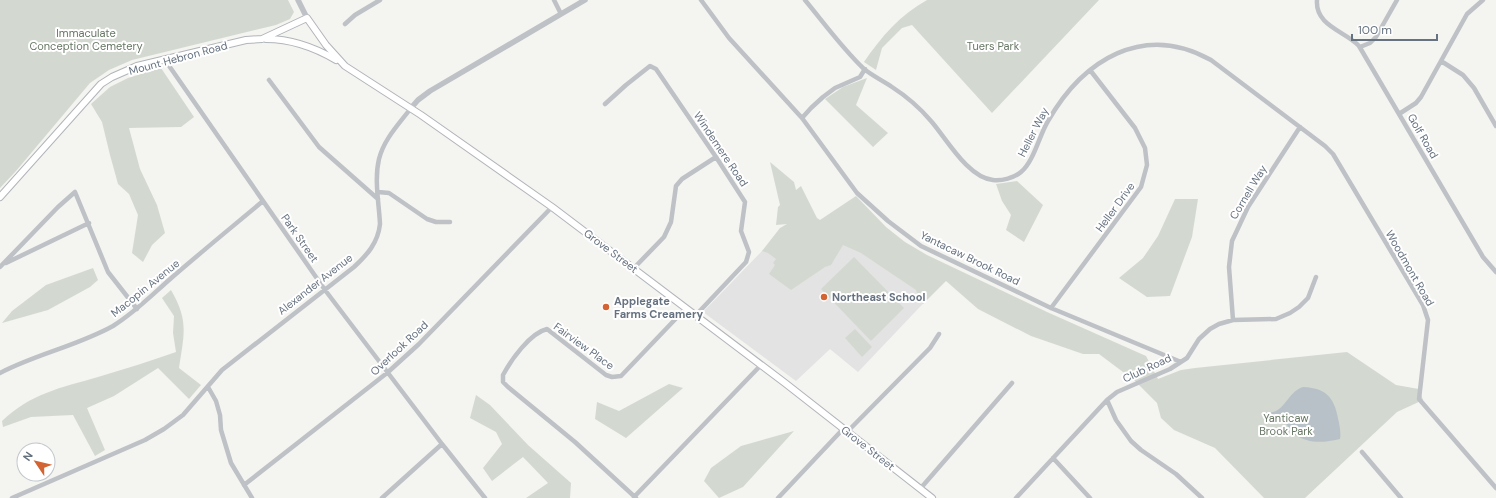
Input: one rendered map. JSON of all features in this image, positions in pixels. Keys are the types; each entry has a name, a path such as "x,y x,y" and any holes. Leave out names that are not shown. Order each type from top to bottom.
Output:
{"main road":[{"name":"Mount Hebron Road","path":"0,197 101,84 112,77 137,66 246,40 262,39 308,18"},
{"name":"Grove Street","path":"308,18 326,45 345,66 411,108 552,207 761,364 931,498"},
{"path":"262,39 280,39 304,44 327,54 345,66"}],"street":[{"name":"Grove Street","path":"298,0 308,18"},
{"path":"344,24 355,15 380,0"},
{"path":"554,0 561,14"},
{"name":"Alexander Avenue","path":"12,498 145,440 164,429 183,415 208,388 222,370 354,267 374,244 379,232 380,224 377,171 379,158 392,133 411,108 418,100 430,91 585,0"},
{"name":"Yantacaw Brook Road","path":"701,0 729,38 802,118 857,193 888,221 921,246 1051,308 1182,362"},
{"name":"Heller Way","path":"805,0 847,51 865,70 910,100 930,120 972,171 984,178 1002,180 1012,177 1024,168 1027,165 1047,122 1056,107 1072,87 1095,65 1111,55 1141,46 1162,44 1182,48 1202,55 1211,60 1300,127"},
{"name":"Golf Road","path":"1317,0 1318,12 1330,27 1355,41 1360,47 1483,257 1496,272"},
{"path":"1360,47 1370,43 1376,37 1397,0"},
{"path":"1399,114 1416,103 1421,97 1467,14 1483,0"},
{"name":"Park Street","path":"165,60 325,290 387,373 485,498"},
{"path":"1441,61 1464,75 1474,88 1496,126"},
{"name":"Windemere Road","path":"605,104 626,84 650,66 656,69 745,202 741,231 749,252 746,262 696,315"},
{"path":"802,118 823,97 835,88 860,77 865,70"},
{"name":"Heller Drive","path":"1051,308 1141,187 1147,165 1145,148 1135,128 1090,70"},
{"path":"269,80 320,147 378,199"},
{"name":"Cornell Way","path":"1233,320 1229,267 1232,241 1248,207 1300,127"},
{"name":"Woodmont Road","path":"1300,127 1333,154 1423,305 1428,320 1419,399 1496,488"},
{"path":"634,268 664,237 671,222 676,186 682,179 716,157"},
{"path":"1,266 75,192 108,272 137,309"},
{"path":"378,192 389,193 427,219 436,222 450,222"},
{"name":"Macopin Avenue","path":"0,373 12,366 87,339 113,325 137,309 263,201"},
{"name":"Overlook Road","path":"244,485 387,373 419,344 552,207"},
{"path":"1,266 89,223"},
{"name":"Club Road","path":"1016,498 1107,400 1117,392 1170,369 1182,362 1187,358 1199,339 1210,329 1219,324 1233,320 1276,319 1290,313 1308,298 1316,277"},
{"name":"Fairview Place","path":"635,498 575,442 508,387 503,382 503,375 520,351 535,335 547,329 606,375 612,377 621,376 686,308"},
{"path":"778,498 930,348 939,334"},
{"path":"635,498 761,364"},
{"path":"920,489 1012,383"},
{"path":"208,388 216,401 231,463 244,485 248,497"},
{"path":"1107,400 1116,420 1131,441 1141,450 1176,474 1202,498"},
{"path":"382,498 442,444"},
{"path":"1362,452 1401,498"},
{"path":"1053,458 1090,498"}],"shaded area":[{"name":"Northeast School","path":"843,236 935,291 858,372 830,349 796,381 703,312 762,251"},
{"path":"1303,387 1312,388 1325,393 1333,402 1337,415 1340,439 1322,442 1305,440 1293,434 1285,423 1264,417 1263,413 1276,411 1295,392"}],"green space":[{"name":"Immaculate Conception Cemetery","path":"0,0 288,0 294,12 290,19 276,25 132,60 109,70 90,83 0,188"},
{"name":"Tuers Park","path":"927,0 1099,0 992,113 912,25 902,28 882,48 876,70 864,62 892,27 908,12"},
{"path":"161,68 194,117 181,127 129,128 140,169 157,205 165,233 152,245 143,262 132,253 138,215 129,194 118,184 102,122 91,104 110,87 128,78"},
{"path":"867,78 856,105 888,133 873,147 825,99 843,87"},
{"name":"Yanticaw Brook Park","path":"770,162 794,182 796,190 801,186 817,218 820,220 856,196 886,227 905,242 927,255 1047,312 1146,356 1158,379 1181,370 1195,368 1347,352 1396,385 1419,389 1423,400 1397,412 1305,498 1264,498 1215,448 1174,430 1161,418 1157,403 1135,381 1099,354 1083,354 1031,336 978,309 946,281 923,304 919,299 916,290 861,253 843,245 831,265 825,267 791,290 769,274 775,265 773,263 776,259 768,253 762,251 780,228 787,224 776,225 778,207 780,205"},
{"path":"1017,181 1043,205 1024,242 1006,230 1011,215 1002,201 996,184"},
{"path":"1175,199 1198,199 1192,237 1170,296 1147,297 1119,278 1143,258 1158,236"},
{"path":"854,257 904,308 871,341 821,289"},
{"path":"93,268 98,280 90,287 48,310 2,323 12,311 46,285"},
{"path":"171,290 181,310 184,328 179,368 201,385 189,399 158,368 114,396 87,408 105,450 95,456 73,415 31,417 3,427 2,421 13,412 24,404 47,393 176,352 173,333 174,316 162,298"},
{"path":"855,329 872,347 862,357 845,338"},
{"path":"669,384 683,388 626,438 595,419 597,402 619,411"},
{"path":"476,395 490,405 528,445 571,483 570,498 526,498 548,483 523,457 492,481 483,468 502,444 496,432 470,418"},
{"path":"794,431 743,487 719,498 704,481 711,468 741,446"}],"place":[{"name":"Northeast School","path":"824,297"},
{"name":"Applegate Farms Creamery","path":"606,307"}]}
